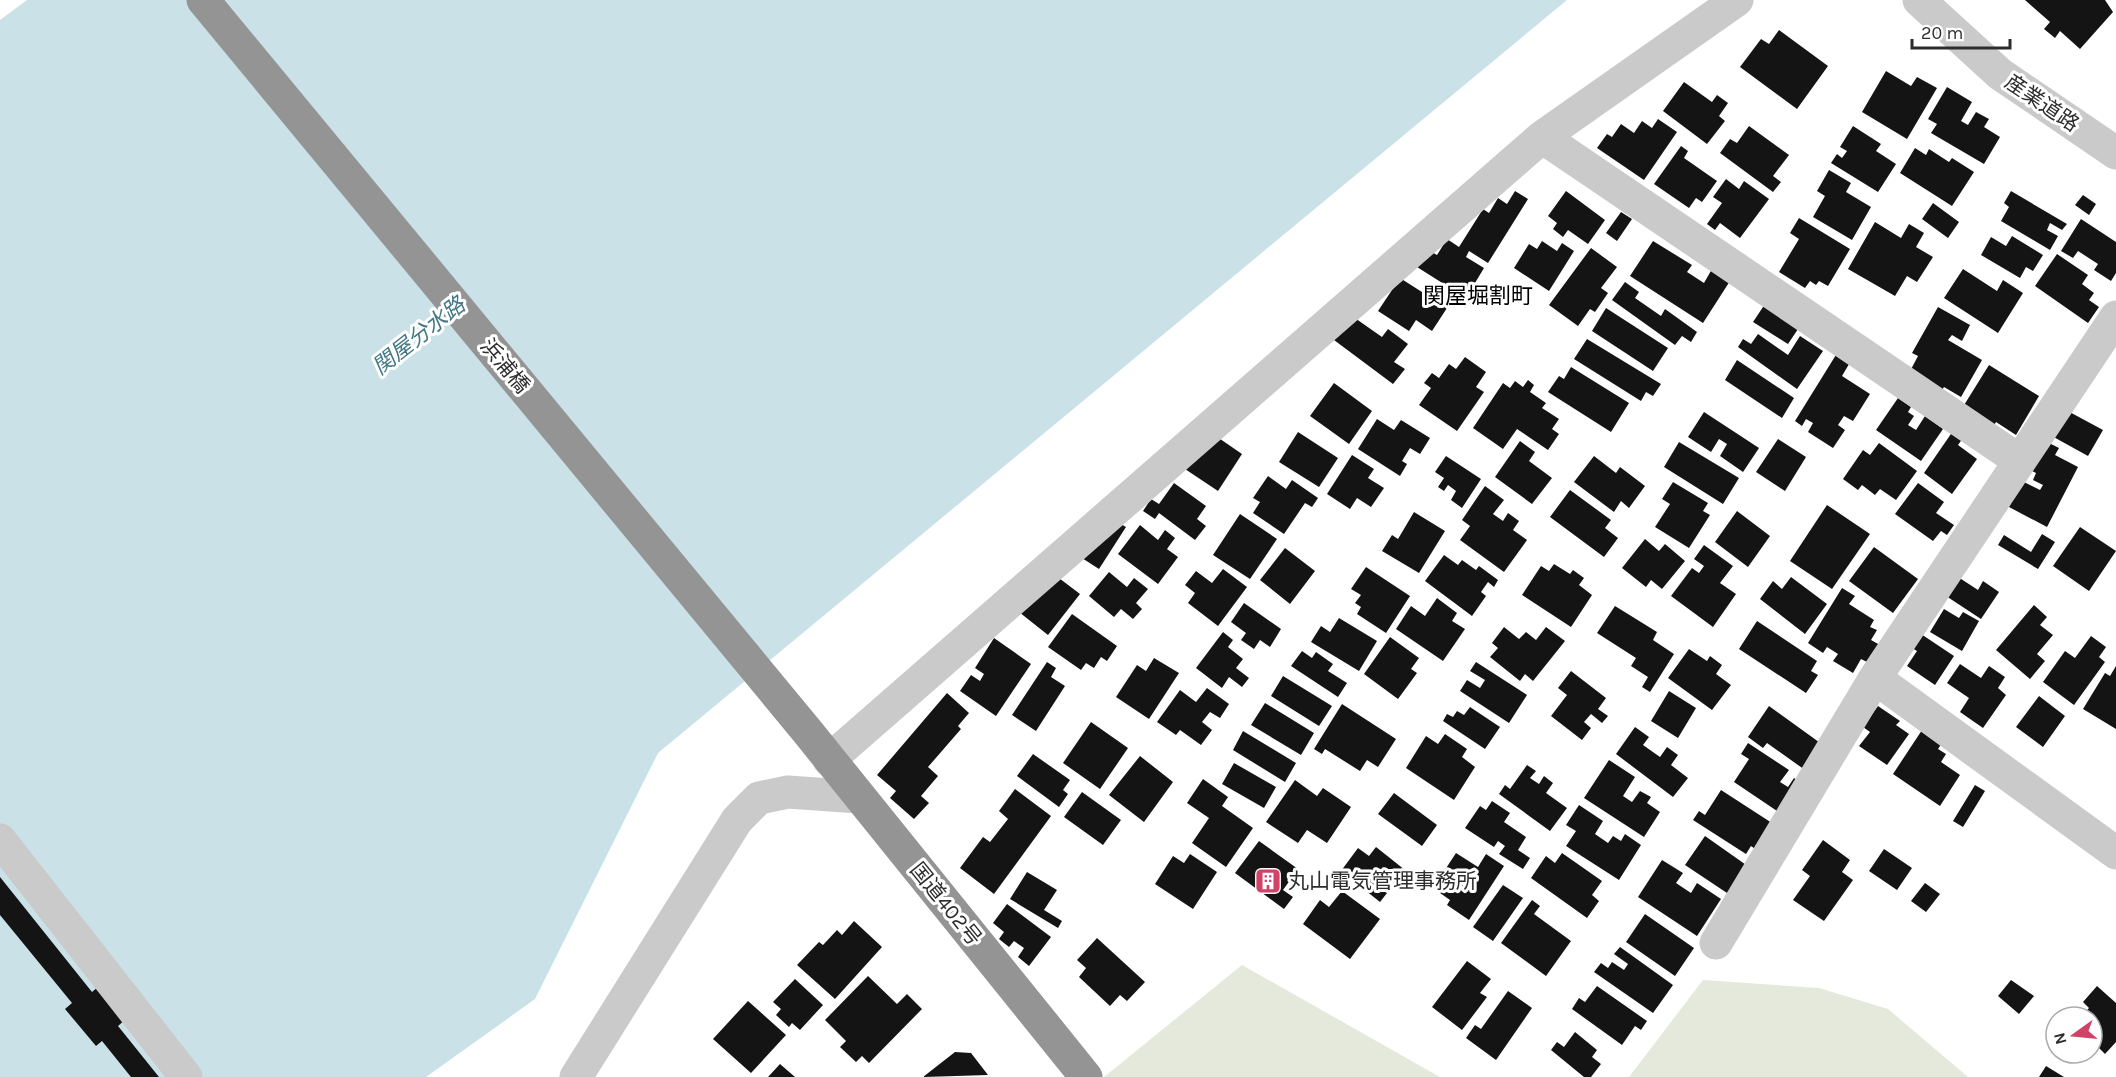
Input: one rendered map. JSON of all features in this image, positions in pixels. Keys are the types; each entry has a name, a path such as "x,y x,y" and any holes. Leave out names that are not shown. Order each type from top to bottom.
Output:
{"highway":[{"name":"浜浦橋","path":"204,0 807,731"},
{"name":"国道402号","path":"807,731 1086,1077"}],"street":[{"path":"829,760 1542,137 1737,0"},
{"name":"産業道路","path":"1919,0 2000,74 2116,153"},
{"path":"1542,137 2020,461"},
{"path":"1716,943 1875,678 2116,317"},
{"path":"1875,678 2116,853"},
{"path":"576,1077 737,820 759,798 789,792 859,797"},
{"path":"0,840 186,1077"}],"shaded area":[{"path":"1242,965 1440,1077 1104,1077"},
{"path":"1703,980 1819,988 1888,1009 1968,1077 1629,1077"}],"water":[{"name":"関屋分水路","path":"27,0 1567,0 658,753 535,999 426,1077 0,1077 0,20"}],"building":[{"path":"2025,0 2105,0 2113,12 2080,49 2060,31 2055,38 2044,29 2050,22"},
{"path":"1779,30 1828,66 1797,109 1740,67 1761,39 1769,44"},
{"path":"1886,71 1911,86 1917,77 1937,88 1907,139 1862,112"},
{"path":"1684,82 1712,102 1717,95 1728,103 1719,116 1725,121 1707,144 1663,111"},
{"path":"1947,87 1972,102 1961,121 1968,125 1976,112 1989,119 1984,127 2000,137 1984,164 1931,133 1937,124 1928,119"},
{"path":"1658,119 1677,132 1644,180 1597,148 1607,134 1612,137 1621,124 1634,133 1642,121 1652,128"},
{"path":"1749,126 1789,155 1773,176 1781,182 1773,192 1720,153 1730,139 1737,143"},
{"path":"1853,126 1881,144 1876,151 1896,164 1878,192 1831,163 1837,154 1842,158 1847,151 1840,147"},
{"path":"1681,146 1688,151 1684,158 1717,181 1702,202 1696,198 1689,208 1654,184"},
{"path":"1915,148 1926,155 1929,149 1949,162 1952,158 1974,172 1952,206 1900,173"},
{"path":"1829,170 1851,183 1846,192 1871,207 1852,240 1813,217 1825,196 1817,191"},
{"path":"1726,179 1739,189 1744,181 1769,199 1740,238 1720,223 1715,230 1707,224 1722,203 1713,197"},
{"path":"1515,191 1528,199 1488,263 1469,251 1466,257 1484,268 1466,298 1417,267 1428,250 1437,255 1447,239 1459,247 1483,209 1489,213 1498,198 1507,204"},
{"path":"1566,191 1605,220 1588,244 1568,230 1563,237 1553,229 1557,223 1548,216"},
{"path":"2011,191 2067,224 2062,230 2050,223 2047,230 2058,236 2050,250 2001,221 2009,207 2004,203"},
{"path":"2083,195 2096,204 2089,215 2075,205"},
{"path":"1933,203 1959,222 1948,238 1922,219"},
{"path":"1621,212 1632,219 1617,241 1606,233"},
{"path":"1799,218 1850,249 1828,286 1819,281 1816,285 1810,281 1805,288 1779,272 1799,239 1790,233"},
{"path":"2081,219 2116,242 2116,273 2111,281 2094,270 2098,264 2078,251 2073,258 2061,251"},
{"path":"1875,222 1901,238 1909,224 1924,233 1916,247 1933,257 1917,282 1907,276 1895,296 1848,269"},
{"path":"2012,236 2043,255 2033,271 2026,267 2020,278 1981,255 1991,237 2006,246"},
{"path":"1542,241 1557,251 1562,243 1574,251 1549,291 1514,268 1529,244 1537,249"},
{"path":"1653,241 1692,265 1687,272 1704,283 1712,269 1730,281 1703,323 1630,276"},
{"path":"1591,248 1617,267 1601,288 1608,293 1595,312 1590,309 1578,326 1549,305"},
{"path":"2057,254 2088,275 2082,284 2094,293 2089,300 2099,307 2088,323 2035,286"},
{"path":"1963,269 1997,291 2003,280 2023,293 1998,333 1944,298"},
{"path":"1400,278 1447,308 1432,331 1416,320 1409,331 1378,311"},
{"path":"1625,282 1639,292 1635,298 1661,316 1665,309 1697,332 1691,342 1682,336 1675,345 1612,300"},
{"path":"1765,304 1800,326 1788,344 1753,322"},
{"path":"1938,307 1970,325 1962,341 1952,335 1948,340 1982,360 1961,397 1944,387 1940,393 1908,375 1918,356 1912,353"},
{"path":"1606,308 1668,348 1653,371 1592,331"},
{"path":"1352,316 1382,337 1388,329 1408,344 1394,362 1405,369 1393,384 1334,340"},
{"path":"1758,334 1788,355 1800,336 1823,351 1797,389 1738,347 1743,339 1751,344"},
{"path":"1587,339 1661,384 1653,396 1646,392 1641,401 1574,359"},
{"path":"1839,350 1852,359 1842,376 1870,394 1853,421 1844,416 1838,425 1845,430 1833,448 1808,432 1813,423 1806,419 1802,426 1795,421"},
{"path":"1465,357 1486,372 1476,387 1484,392 1457,431 1419,405 1431,388 1424,383 1432,373 1439,378 1449,364 1456,369"},
{"path":"1737,360 1794,398 1782,418 1725,380"},
{"path":"1989,365 2039,396 2016,435 1996,422 1992,429 1961,410"},
{"path":"1571,367 1629,403 1611,432 1548,392 1559,376 1564,379"},
{"path":"1528,380 1534,385 1530,392 1546,403 1542,408 1559,419 1552,429 1559,434 1548,450 1517,429 1503,449 1473,428 1503,383 1510,388 1515,381 1523,387"},
{"path":"1334,383 1372,411 1349,444 1310,416"},
{"path":"1898,398 1911,407 1908,412 1914,416 1908,425 1916,430 1925,416 1943,429 1921,461 1876,430"},
{"path":"2064,409 2103,430 2088,456 2050,435"},
{"path":"1704,412 1759,448 1743,472 1720,456 1727,444 1719,439 1711,452 1688,437"},
{"path":"1377,419 1394,430 1401,420 1430,438 1420,454 1410,448 1402,461 1407,464 1400,476 1358,449"},
{"path":"1953,431 1963,438 1958,445 1977,459 1952,494 1924,473"},
{"path":"1210,432 1242,454 1218,491 1185,469"},
{"path":"1298,432 1338,458 1319,487 1279,462"},
{"path":"1778,439 1806,457 1785,491 1756,472"},
{"path":"2043,440 2059,448 2055,455 2078,467 2047,527 2009,507 2022,481 2040,490 2043,485 2033,480 2036,473 2028,469"},
{"path":"1520,441 1535,452 1529,461 1552,478 1532,504 1495,477"},
{"path":"1679,442 1739,478 1723,504 1664,467"},
{"path":"1879,443 1917,471 1896,500 1880,489 1875,495 1862,485 1858,490 1843,479 1863,450 1870,455"},
{"path":"1352,455 1374,469 1368,478 1384,488 1371,507 1357,498 1350,509 1327,494"},
{"path":"1446,456 1481,479 1462,508 1451,500 1456,491 1448,485 1444,491 1438,487 1444,478 1435,472"},
{"path":"1594,456 1616,473 1620,467 1645,486 1629,508 1621,501 1614,512 1574,482"},
{"path":"1268,476 1286,489 1292,480 1318,498 1312,507 1305,503 1284,534 1253,513 1260,502 1253,498"},
{"path":"1673,482 1708,503 1703,511 1710,515 1689,548 1655,527 1670,504 1662,499"},
{"path":"1174,483 1206,506 1197,519 1206,526 1195,540 1159,513 1155,519 1143,511 1151,499 1159,504"},
{"path":"1918,483 1944,502 1936,513 1954,525 1947,535 1941,531 1933,541 1895,514"},
{"path":"1485,486 1504,500 1493,514 1503,521 1508,513 1519,521 1513,530 1527,540 1504,572 1460,540 1470,526 1462,520"},
{"path":"1570,490 1611,520 1605,528 1618,538 1604,557 1550,517"},
{"path":"1827,505 1870,534 1832,589 1790,561"},
{"path":"1737,511 1770,536 1748,567 1715,542"},
{"path":"1414,512 1445,531 1419,573 1382,551 1392,535 1398,539"},
{"path":"1240,514 1277,539 1250,579 1213,555"},
{"path":"1112,519 1126,527 1099,569 1071,551"},
{"path":"1140,525 1158,540 1165,530 1175,538 1167,549 1178,557 1158,584 1118,554"},
{"path":"2080,527 2116,551 2089,591 2053,566"},
{"path":"2042,534 2055,542 2038,569 1998,545 2004,535 2031,552"},
{"path":"1645,539 1659,551 1665,544 1685,561 1662,589 1651,580 1646,587 1622,568"},
{"path":"1704,545 1733,566 1720,583 1736,594 1713,627 1671,596 1692,568 1699,573 1704,566 1694,559"},
{"path":"1874,547 1918,579 1893,613 1849,581"},
{"path":"1285,548 1315,571 1290,604 1260,580"},
{"path":"1444,555 1458,565 1462,560 1476,570 1479,566 1498,580 1494,587 1488,582 1481,592 1486,596 1472,616 1425,581"},
{"path":"1554,564 1570,574 1573,570 1584,578 1579,585 1592,595 1571,627 1522,595 1541,566 1549,571"},
{"path":"1366,567 1410,596 1386,633 1357,614 1361,607 1355,603 1361,595 1351,589"},
{"path":"1223,569 1247,587 1218,626 1188,603 1195,593 1185,585 1196,571 1212,583"},
{"path":"1051,572 1080,594 1048,635 1019,612"},
{"path":"1109,572 1127,587 1134,578 1148,589 1136,603 1142,609 1133,619 1121,609 1114,617 1089,596"},
{"path":"1955,575 1978,590 1983,581 1999,592 1981,619 1943,594"},
{"path":"1791,577 1827,604 1805,634 1760,599 1773,581 1782,589"},
{"path":"1842,588 1855,596 1849,604 1874,620 1870,627 1877,630 1871,640 1880,645 1869,663 1861,659 1853,673 1833,661 1838,654 1827,647 1823,653 1808,643"},
{"path":"1437,598 1457,613 1452,621 1465,629 1443,661 1396,629 1411,606 1425,616"},
{"path":"1244,603 1281,629 1270,647 1260,640 1254,649 1241,640 1246,633 1231,622"},
{"path":"2034,605 2047,617 2040,625 2053,635 2037,654 2045,661 2030,679 1996,650"},
{"path":"1615,606 1657,632 1653,640 1674,654 1650,692 1642,687 1648,677 1631,666 1636,658 1597,633"},
{"path":"1944,609 1959,618 1963,612 1979,621 1962,651 1930,632"},
{"path":"1072,614 1117,646 1107,661 1101,657 1094,668 1086,663 1081,670 1048,647"},
{"path":"1339,618 1377,641 1359,671 1311,642 1321,626 1330,632"},
{"path":"1757,621 1817,661 1811,671 1818,675 1806,693 1739,649"},
{"path":"1504,627 1519,639 1526,632 1536,640 1546,627 1565,641 1533,681 1525,674 1520,681 1490,657 1498,648 1492,643"},
{"path":"1223,632 1233,640 1228,647 1243,659 1236,668 1249,678 1242,687 1229,677 1222,688 1196,668"},
{"path":"1921,634 1954,656 1935,685 1907,666 1917,651 1912,648"},
{"path":"2091,636 2106,647 2099,657 2105,662 2074,705 2043,682 2065,651 2075,658"},
{"path":"1390,637 1419,658 1411,669 1417,673 1398,699 1364,674"},
{"path":"994,638 1031,664 996,716 960,691 971,675 980,681 984,674 975,668"},
{"path":"1689,649 1707,661 1710,656 1722,665 1716,674 1731,685 1712,710 1668,678"},
{"path":"1302,651 1312,658 1316,652 1333,664 1328,671 1347,683 1338,697 1291,666"},
{"path":"1154,658 1179,673 1149,719 1116,697 1137,665 1146,671"},
{"path":"1047,662 1056,668 1051,677 1065,686 1036,731 1012,715"},
{"path":"1476,662 1527,695 1509,723 1460,691 1467,680 1480,688 1485,680 1470,671"},
{"path":"1960,664 1981,678 1989,666 2005,677 1998,688 2006,695 1983,728 1960,712 1969,698 1947,683"},
{"path":"2116,666 2116,729 2083,709 2105,673 2110,676"},
{"path":"1571,671 1606,698 1598,709 1608,716 1602,723 1591,714 1584,722 1591,728 1582,740 1551,716 1567,695 1558,688"},
{"path":"1283,676 1332,706 1319,726 1271,696"},
{"path":"1207,688 1229,704 1220,718 1210,712 1202,722 1212,730 1201,745 1180,730 1176,735 1157,722 1180,690 1196,702"},
{"path":"1669,691 1696,708 1678,738 1651,721"},
{"path":"947,693 969,713 958,726 961,729 928,767 938,776 921,796 929,803 914,819 890,798 896,791 877,775"},
{"path":"2039,696 2065,716 2043,747 2016,727"},
{"path":"1265,703 1314,733 1301,755 1251,725"},
{"path":"1342,704 1396,739 1378,767 1367,760 1360,771 1325,749 1322,754 1314,749"},
{"path":"1769,706 1823,745 1805,770 1767,743 1763,748 1748,737"},
{"path":"1878,706 1900,721 1896,725 1909,734 1887,765 1859,746 1870,732 1863,727"},
{"path":"1470,707 1500,727 1485,749 1443,721 1447,714 1453,717 1457,711 1464,715"},
{"path":"1091,722 1128,748 1100,789 1063,763"},
{"path":"1926,724 1946,737 1938,749 1946,754 1941,762 1960,775 1940,806 1893,774"},
{"path":"1635,727 1649,737 1643,745 1660,757 1667,747 1678,755 1671,765 1688,778 1673,797 1616,754"},
{"path":"1243,731 1296,763 1285,782 1233,750"},
{"path":"1445,734 1467,749 1462,757 1475,767 1454,800 1406,768 1426,736 1438,744"},
{"path":"1748,743 1789,770 1780,782 1788,787 1794,778 1800,782 1780,813 1734,782 1749,759 1741,754"},
{"path":"1033,754 1070,780 1063,790 1068,794 1059,807 1017,776"},
{"path":"1140,756 1173,782 1144,822 1109,795"},
{"path":"1609,760 1635,777 1623,796 1632,802 1640,791 1651,797 1647,803 1660,812 1644,837 1584,798"},
{"path":"1234,763 1276,787 1264,808 1222,784"},
{"path":"1527,765 1536,771 1530,778 1539,784 1544,776 1553,783 1546,793 1567,808 1550,831 1499,794 1505,785 1510,789"},
{"path":"1203,779 1228,797 1222,806 1253,828 1226,867 1192,843 1209,818 1187,803"},
{"path":"1295,780 1317,796 1323,788 1351,807 1327,843 1307,830 1298,843 1266,822"},
{"path":"1975,785 1985,791 1963,827 1953,821"},
{"path":"1015,789 1051,816 994,894 960,868 983,837 990,842 1008,819 999,811"},
{"path":"1721,790 1775,825 1758,851 1751,846 1746,854 1693,820 1699,811 1705,815"},
{"path":"1082,792 1121,820 1103,845 1064,817"},
{"path":"1394,793 1437,825 1422,846 1378,814"},
{"path":"1492,801 1510,813 1504,822 1526,837 1518,850 1530,858 1523,869 1499,854 1505,846 1498,841 1494,847 1465,828 1480,806 1486,810"},
{"path":"1579,805 1603,821 1595,834 1608,843 1613,836 1621,841 1625,834 1641,845 1619,880 1566,846 1576,831 1566,825"},
{"path":"1705,836 1749,867 1730,895 1685,865"},
{"path":"1823,840 1850,860 1842,872 1853,880 1824,921 1793,900 1810,876 1802,870"},
{"name":"丸山電気管理事務所","path":"1259,841 1298,869 1283,890 1293,897 1284,909 1235,873"},
{"path":"1376,847 1405,870 1380,902 1341,871 1358,848 1369,856"},
{"path":"1884,849 1912,868 1897,890 1869,871"},
{"path":"1456,853 1478,867 1486,854 1504,866 1469,920 1447,905 1450,900 1433,888"},
{"path":"1562,853 1602,881 1592,895 1599,901 1587,918 1531,878 1546,856 1555,863"},
{"path":"1190,854 1217,872 1193,909 1155,884 1173,856 1184,863"},
{"path":"1662,860 1683,873 1676,883 1691,893 1697,883 1721,899 1697,936 1638,897"},
{"path":"1027,872 1057,890 1044,910 1062,921 1058,928 1010,899"},
{"path":"0,877 92,992 99,986 126,1019 118,1026 159,1077 131,1077 102,1041 96,1046 65,1009 72,1003 0,915"},
{"path":"1925,883 1940,894 1926,912 1911,901"},
{"path":"1503,885 1523,898 1493,941 1473,927"},
{"path":"1342,891 1380,919 1350,959 1303,924 1320,900 1329,907"},
{"path":"1532,900 1540,906 1534,914 1571,941 1546,976 1501,943"},
{"path":"1007,904 1051,937 1029,966 1018,957 1024,948 1014,941 1009,947 999,939 1004,932 993,923"},
{"path":"1645,914 1694,948 1675,976 1626,942"},
{"path":"854,921 882,947 835,999 797,965 819,942 823,945 837,930 842,935"},
{"path":"1097,938 1145,982 1127,1001 1120,995 1110,1006 1079,977 1086,968 1077,960"},
{"path":"1620,947 1673,985 1653,1013 1594,972 1601,963 1608,968 1612,962 1624,970 1628,964 1614,954"},
{"path":"1467,961 1491,979 1480,993 1487,997 1462,1030 1432,1007"},
{"path":"868,976 897,1004 907,994 922,1009 869,1063 862,1056 856,1062 840,1047 846,1041 825,1020"},
{"path":"795,979 823,1005 800,1030 792,1023 789,1027 776,1015 781,1009 773,1002"},
{"path":"2011,980 2034,996 2019,1014 1998,996"},
{"path":"1597,986 1647,1021 1641,1030 1635,1026 1622,1045 1572,1009 1579,998 1585,1002"},
{"path":"2097,986 2116,1003 2116,1042 2105,1054 2104,1005 2086,1005 2083,1002"},
{"path":"1508,991 1532,1008 1496,1060 1466,1038 1475,1025 1481,1029"},
{"path":"748,1001 786,1035 751,1073 713,1039"},
{"path":"1575,1032 1597,1050 1592,1057 1601,1064 1591,1077 1584,1077 1551,1050 1557,1042 1564,1047"},
{"path":"955,1052 971,1053 988,1075 923,1077"},
{"path":"780,1064 795,1077 768,1077"},
{"path":"2046,1066 2064,1077 2039,1077"}],"place":[{"name":"丸山電気管理事務所","path":"1268,881"}],"district":[{"name":"関屋堀割町","path":"1478,296"}]}
